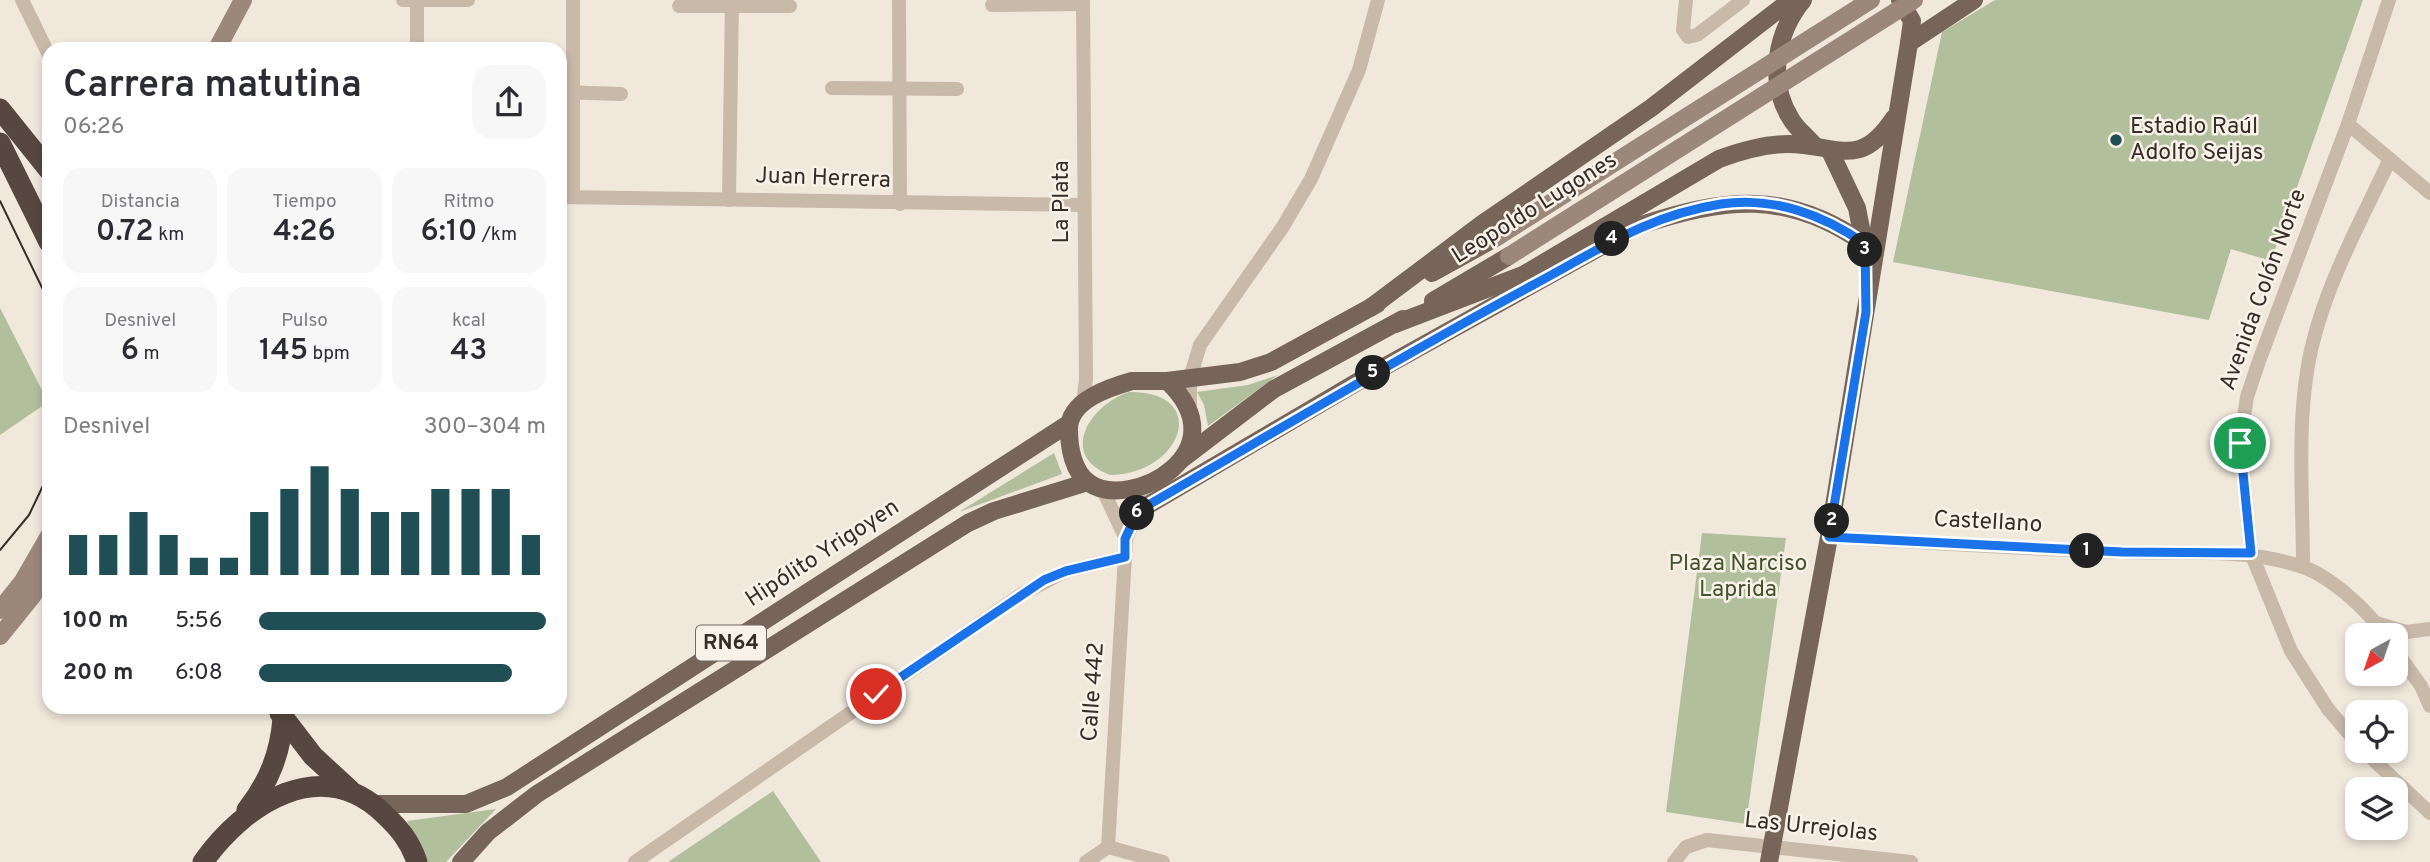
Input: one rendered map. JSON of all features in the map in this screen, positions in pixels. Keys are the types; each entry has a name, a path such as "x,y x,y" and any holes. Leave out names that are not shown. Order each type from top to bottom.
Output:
{"highway":[{"path":"0,109 42,161"},
{"path":"0,143 42,228"},
{"path":"203,862 239,821 265,783 277,757 280,714"},
{"path":"281,714 313,756 352,791 374,804 402,831 417,862"},
{"path":"239,821 287,790 326,787 352,791"}],"main road":[{"path":"220,42 243,0"},
{"path":"1370,308 1482,224 1651,108 1791,0"},
{"path":"1804,0 1792,14 1782,38 1777,77 1782,101 1791,120 1813,144"},
{"name":"Leopoldo Lugones","path":"1167,381 1240,372 1271,362 1497,237 1871,0"},
{"path":"1900,0 1912,21"},
{"path":"1770,854 1829,537 1915,0"},
{"name":"Leopoldo Lugones","path":"1182,459 1274,388 1395,324 1509,256 1915,0"},
{"path":"1909,43 1974,0"},
{"path":"1395,324 1523,275 1719,159 1743,150 1785,144 1813,144 1830,151 1850,152 1868,145 1883,134 1896,114"},
{"path":"1830,151 1857,208 1865,244 1866,312"},
{"path":"1616,236 1669,189"},
{"path":"1138,511 1364,378 1616,236 1686,211 1751,202 1809,213 1847,231 1865,244"},
{"name":"RN64","path":"1068,424 1083,404 1110,388 1132,381 1167,381"},
{"path":"1167,381 1190,409"},
{"name":"RN64","path":"461,862 488,832 537,794 968,523 1007,507 1095,485 1137,486 1166,474 1182,459 1194,430 1190,409"},
{"path":"1068,424 1072,455 1095,485"},
{"name":"Hipólito Yrigoyen","path":"374,804 466,804 507,787 1068,424"},
{"path":"0,610 23,581 42,548"},
{"path":"0,636 42,580"}],"street":[{"path":"22,0 43,42"},
{"path":"403,0 468,0"},
{"path":"417,0 417,42"},
{"path":"573,0 567,92 621,94"},
{"path":"899,0 900,204"},
{"name":"RN64","path":"1190,409 1190,378 1200,345 1282,228 1311,179 1359,70 1378,0"},
{"path":"1686,0 1683,30 1688,37 1697,35 1743,0"},
{"name":"Avenida Colón Norte","path":"2345,729 2328,709 2291,651 2251,553 2240,443 2248,397 2348,124 2389,0"},
{"path":"729,200 732,2"},
{"path":"679,6 732,2 790,6"},
{"path":"992,5 1083,2"},
{"name":"La Plata","path":"1083,2 1086,379 1083,404"},
{"path":"832,88 957,89"},
{"path":"2348,124 2430,193"},
{"path":"2303,567 2305,386 2312,344 2326,298 2390,159"},
{"name":"Juan Herrera","path":"567,197 1084,205"},
{"name":"Calle 442","path":"1108,847 1125,539 1138,511 1166,474"},
{"name":"Calle 442","path":"1095,485 1125,539"},
{"name":"Castellano","path":"1829,537 2122,552 2251,553 2303,567 2337,587 2376,623"},
{"path":"635,862 1022,594 1066,571 1125,557"},
{"name":"Castellano","path":"2408,632 2430,629"},
{"path":"2408,668 2430,706"},
{"path":"2377,763 2430,813"},
{"name":"Las Urrejolas","path":"1674,862 1686,847 1706,840 1770,854 1910,862"},
{"path":"1086,862 1108,847 1163,862"}],"green space":[{"name":"Estadio Raúl Adolfo Seijas","path":"1995,0 2363,0 2271,261 2231,249 2209,320 1893,262 1942,32"},
{"path":"0,308 42,390 42,406 0,435"},
{"path":"1278,375 1208,426 1204,405 1197,392 1248,385"},
{"path":"1129,392 1155,395 1171,404 1178,418 1178,433 1170,448 1155,461 1135,471 1110,475 1094,466 1085,455 1085,430 1103,407"},
{"path":"1054,453 1062,474 959,512"},
{"name":"Plaza Narciso Laprida","path":"1702,533 1786,538 1746,824 1666,812"},
{"path":"773,791 821,862 668,862"},
{"path":"496,809 446,862 428,862 407,821"}],"tram line":[{"path":"0,201 42,288"},
{"path":"0,550 29,515 42,488"}],"place":[{"name":"Estadio Raúl Adolfo Seijas","path":"2116,140"}],"route":[{"path":"876,694 1044,580 1066,571 1125,557 1125,539 1138,511 1364,378 1616,236 1686,211 1724,203 1751,202 1786,206 1829,221 1865,244 1866,312 1829,537 2122,552 2251,553 2240,443"}]}
